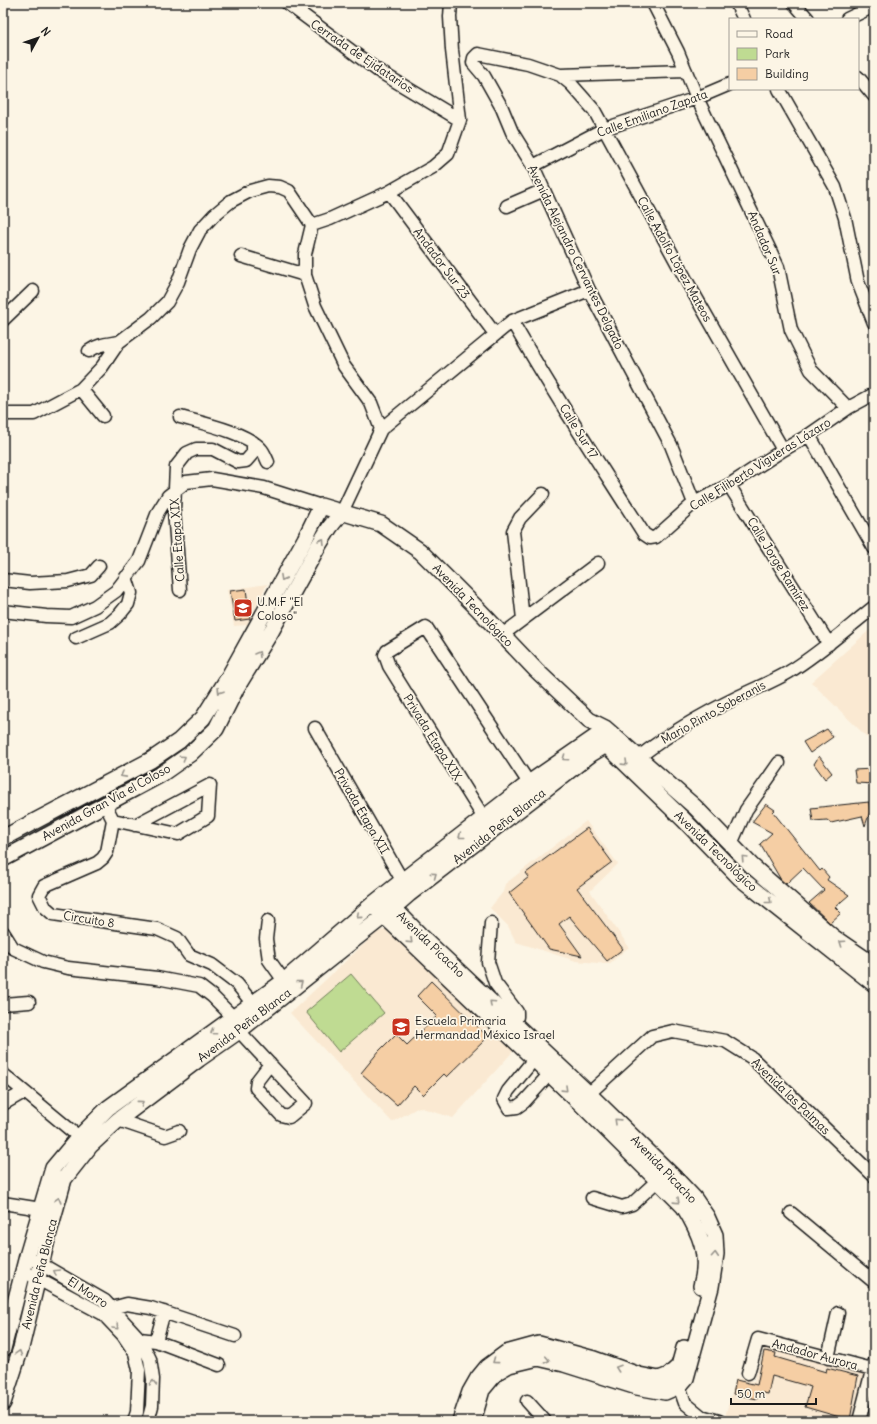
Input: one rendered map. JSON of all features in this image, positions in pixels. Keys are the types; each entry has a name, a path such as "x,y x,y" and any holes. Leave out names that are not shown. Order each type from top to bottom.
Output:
{"main road":[{"name":"Avenida Tecnológico","path":"321,506 381,524 420,551 536,670 606,737 682,819 740,878 874,984"},
{"name":"Avenida Gran Vía el Coloso","path":"3,838 151,760 179,741 203,718 239,659 311,528 321,506"},
{"name":"Avenida Gran Vía el Coloso","path":"3,859 160,775 190,754 216,729 237,687 272,630 320,543 342,512"},
{"name":"Avenida Tecnológico","path":"606,737 639,757 695,807 752,866 832,937 874,965"},
{"name":"Avenida Peña Blanca","path":"3,1349 27,1256 53,1168 79,1137 108,1108 236,1025 389,912 406,887 484,818 529,783 606,737"},
{"name":"Avenida Peña Blanca","path":"3,1403 21,1348 37,1278 64,1179 90,1146 118,1120 199,1059 236,1025 253,1004 284,980 378,900 406,887 591,754 606,737"},
{"name":"Avenida Picacho","path":"378,900 553,1069 694,1198 707,1217 715,1235 716,1254 711,1286 686,1378 679,1386 665,1392 638,1381 594,1359 539,1344 506,1353 487,1367 470,1392 460,1421"},
{"name":"Avenida Picacho","path":"389,912 420,935 512,1022 538,1054"},
{"name":"Avenida Picacho","path":"473,1421 482,1390 497,1372 509,1365 538,1358 638,1381 659,1379 669,1375 679,1366 703,1278 704,1257 701,1240 695,1225 684,1207 657,1181 584,1098"}],"street":[{"name":"Cerrada de Ejidatarios","path":"287,3 377,70 460,120"},
{"path":"312,225 330,219 389,192 433,167 448,154 460,120 452,50 450,17 451,3"},
{"name":"Andador Sur","path":"653,3 678,52 697,98 778,267 791,330 811,370 848,408"},
{"path":"736,3 744,18"},
{"path":"794,3 807,18"},
{"path":"849,18 874,6"},
{"name":"Avenida Alejandro Cervantes Delgado","path":"560,76 528,64 478,54 474,58 473,63 484,76 502,108 512,132 532,166 589,290 671,445 694,503"},
{"path":"560,76 686,71"},
{"name":"Calle Adolfo López Mateos","path":"560,76 571,84 594,110 689,285 783,450"},
{"path":"859,78 874,96"},
{"name":"Calle Emiliano Zapata","path":"532,166 604,129 697,98 729,84"},
{"path":"780,90 835,187 845,218 858,282 874,323"},
{"path":"3,414 34,414 81,389 102,367 120,342 151,318 167,302 178,282 190,249 200,230 231,200 250,191 268,186 280,187 289,192 312,225 305,254 304,275 315,306 344,366 371,403 381,429"},
{"path":"507,206 544,190"},
{"name":"Andador Sur 23","path":"389,192 495,334"},
{"path":"241,256 304,275"},
{"name":"Avenida Gran Vía el Coloso","path":"342,512 381,429 512,321 589,290"},
{"path":"3,320 33,291"},
{"name":"Calle Sur 17","path":"512,321 540,370 604,472 644,534 650,538"},
{"path":"89,351 94,347 120,342"},
{"path":"81,389 104,416"},
{"name":"Calle Filiberto Vigueras Lázaro","path":"650,538 656,537 694,503 729,485 809,435 848,408 874,394"},
{"path":"180,417 219,427 253,442 262,449 268,462"},
{"path":"809,435 874,548"},
{"name":"Calle Etapa XIX","path":"180,590 174,510 176,467 188,453 196,449 213,449 238,462 246,461 253,453 253,442"},
{"path":"3,611 46,616 71,617 95,606 116,591 139,561 158,512 168,496 186,482 212,478 264,488 321,506"},
{"name":"Calle Jorge Ramírez","path":"729,485 828,644"},
{"path":"523,619 513,531 520,518 543,494"},
{"path":"502,635 598,563"},
{"path":"3,580 30,583 68,582 91,575 99,566"},
{"path":"76,638 110,623 120,614 128,604 131,593 126,578"},
{"name":"Mario Pinto Soberanis","path":"639,757 663,738 680,728 725,703 789,672 828,644 874,607"},
{"name":"Privada Etapa XIX","path":"484,818 389,666 385,655 387,651 426,627 529,783"},
{"name":"Privada Etapa XII","path":"315,728 406,887"},
{"path":"730,844 746,810 779,763"},
{"path":"105,804 113,820 135,826 178,834 208,816 210,785 135,826"},
{"name":"Circuito 8","path":"113,820 107,852 104,858 97,863 44,886 39,895 45,907 53,914 157,929 177,938 189,955 212,965 231,979 237,984 253,1004"},
{"path":"268,921 266,940 269,960 284,980"},
{"path":"491,924 488,962 495,983 517,1012 517,1017 512,1022"},
{"path":"3,932 13,948 43,962 68,968 157,978 199,986 212,996 270,1064"},
{"path":"3,1004 29,1002"},
{"name":"Avenida las Palmas","path":"584,1098 652,1036 673,1031 726,1041 752,1058 874,1176"},
{"path":"538,1054 506,1095 504,1099 510,1108 517,1107 524,1102 553,1069"},
{"path":"3,1074 79,1137"},
{"path":"3,1104 24,1092"},
{"path":"118,1120 165,1136 179,1131"},
{"path":"592,1198 622,1206 632,1204 657,1181"},
{"path":"3,1203 41,1209"},
{"path":"791,1213 874,1282"},
{"name":"El Morro","path":"27,1256 106,1301 140,1339 150,1359 153,1379 152,1406 148,1421"},
{"name":"El Morro","path":"23,1271 103,1314 123,1335 135,1353 139,1376 137,1412 134,1421"},
{"path":"112,1308 127,1304 151,1308 235,1336"},
{"path":"156,1341 164,1312"},
{"path":"828,1358 838,1313"},
{"path":"140,1339 156,1341 219,1365"},
{"name":"Andador Aurora","path":"748,1373 758,1339 828,1358 873,1366"},
{"path":"859,1421 873,1366"},
{"path":"679,1386 685,1403 701,1416 713,1420"},
{"path":"527,1400 545,1421"}],"shaded area":[{"name":"U.M.F \"El Coloso\"","path":"267,584 247,625 234,626 227,590"},
{"path":"874,626 874,744 811,682"},
{"path":"586,821 618,864 590,891 629,947 609,964 576,961 516,942 508,926 490,908 503,892 505,884"},
{"name":"Escuela Primaria Hermandad México Israel","path":"388,929 518,1046 453,1118 419,1107 392,1122 290,1013 377,932"},
{"path":"765,1347 869,1375 857,1421 724,1420 736,1378 754,1381"}],"green space":[{"path":"351,974 384,1013 339,1052 306,1012"}],"building":[{"path":"246,589 250,619 235,621 230,591"},
{"path":"827,729 833,737 810,753 803,742"},
{"path":"819,756 832,773 825,779 814,764"},
{"path":"873,769 874,784 856,783 854,770"},
{"path":"869,802 870,812 865,826 862,816 831,823 827,820 813,821 811,808"},
{"path":"766,804 775,810 773,812 820,871 822,869 829,877 827,880 849,895 835,907 841,913 830,923 809,903 824,890 803,868 786,884 781,880 760,844 772,833 752,822"},
{"path":"587,828 612,862 577,888 623,949 607,961 569,916 559,924 582,956 549,949 509,893 529,877 526,873"},
{"path":"431,981 488,1037 447,1077 444,1074 423,1095 414,1086 397,1105 361,1073 379,1051 396,1034 407,1045 437,1016 417,996"},
{"path":"764,1351 776,1353 775,1357 826,1372 827,1368 858,1376 850,1420 805,1407 811,1387 772,1376 768,1394 759,1392 757,1399 733,1394 736,1380 757,1385"}],"place":[{"name":"U.M.F \"El Coloso\"","path":"243,608"},
{"name":"Escuela Primaria Hermandad México Israel","path":"401,1027"}]}
